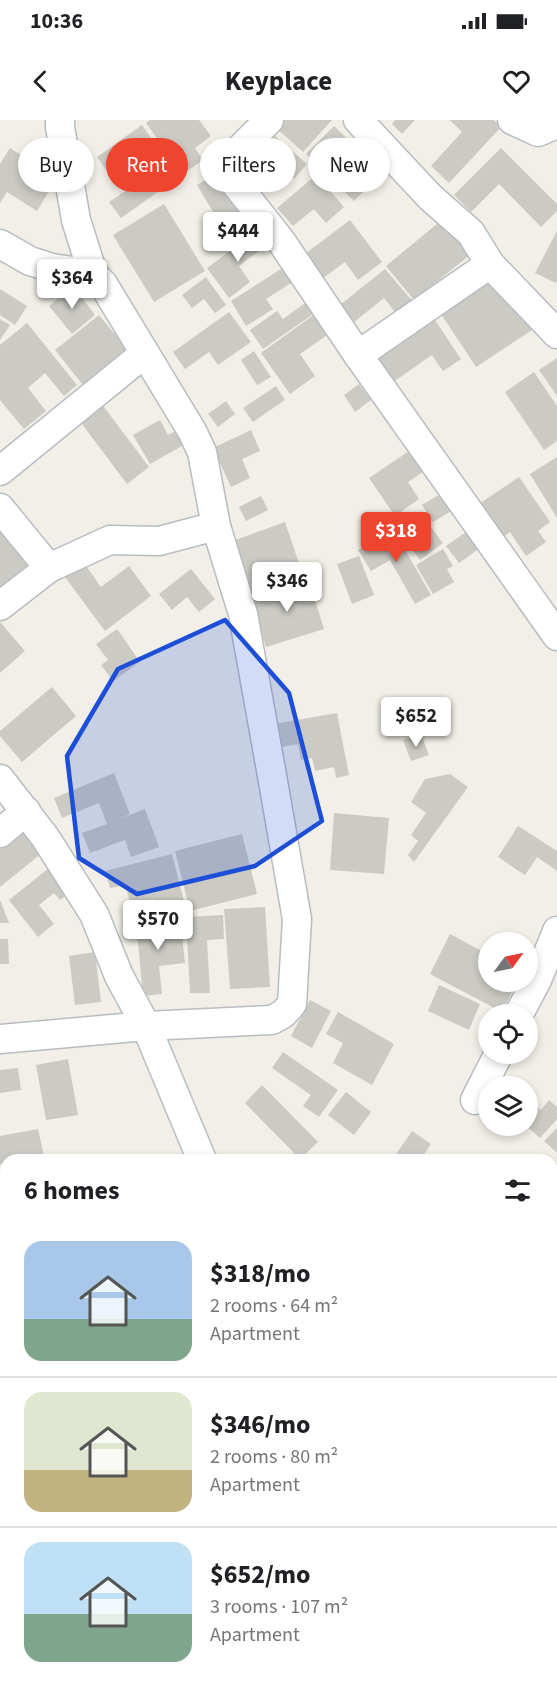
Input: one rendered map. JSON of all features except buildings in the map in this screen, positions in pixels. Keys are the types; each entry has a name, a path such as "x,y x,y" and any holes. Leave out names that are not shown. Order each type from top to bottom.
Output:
{"street":[{"path":"0,1038 146,1026 272,1020 283,1014 292,1004 297,919 243,614 216,526 202,452 192,431 103,284 93,273 76,220 60,120"},
{"path":"269,120 230,159 228,168 232,179 281,241 358,355 557,636"},
{"path":"358,120 430,197 471,233 490,264 557,334"},
{"path":"513,120 538,132 557,124"},
{"path":"0,244 30,261 52,268 93,273"},
{"path":"358,355 490,264"},
{"path":"0,471 145,353"},
{"path":"0,508 49,568"},
{"path":"0,606 49,568 110,540 159,541 216,526"},
{"path":"0,779 45,837 94,914 119,976 146,1026 199,1154"},
{"path":"0,833 26,811"},
{"path":"524,1004 557,931"},
{"path":"475,1100 493,1064"}],"highlighted area":[{"path":"225,620 289,693 322,821 255,866 137,894 79,858 67,756 118,669"}]}
